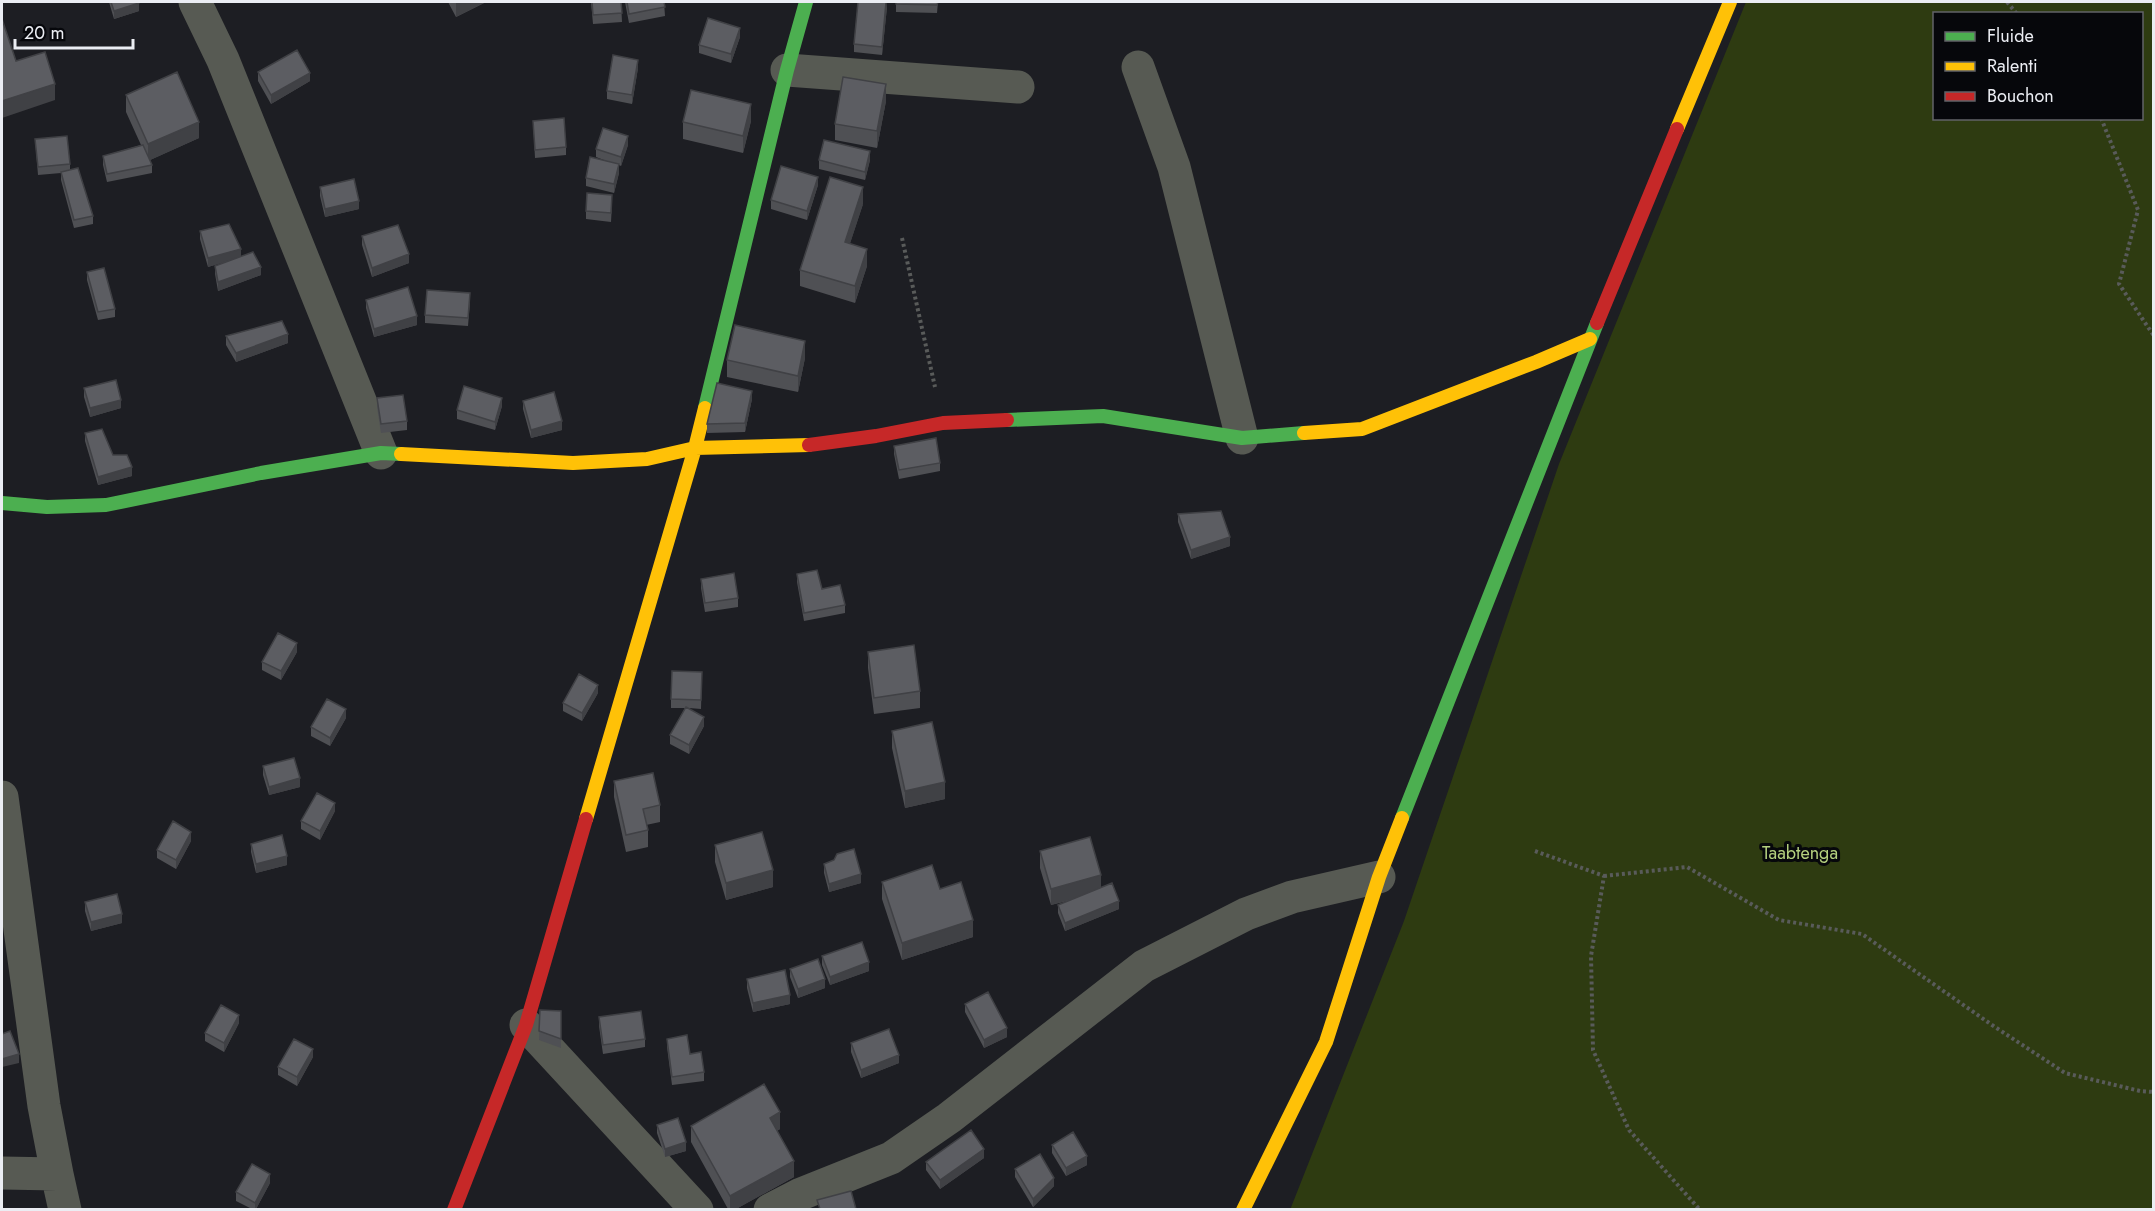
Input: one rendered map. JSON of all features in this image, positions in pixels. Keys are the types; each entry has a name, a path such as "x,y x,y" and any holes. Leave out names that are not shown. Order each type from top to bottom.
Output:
{"street":[{"path":"195,2 223,60 381,453"},
{"path":"454,1209 526,1025 694,448 787,70 806,2"},
{"path":"1243,1209 1326,1042 1379,877 1590,339 1730,2"},
{"path":"1138,67 1174,166 1242,438"},
{"path":"787,70 1018,87"},
{"path":"2,504 47,507 106,505 261,473 381,453 573,463 647,459 694,448 797,447 876,436 943,423 1103,416 1242,438 1362,429 1590,339"},
{"path":"2,796 4,842 44,1106 65,1209"},
{"path":"770,1209 891,1158 949,1118 1144,966 1246,914 1292,897 1379,877"},
{"path":"526,1025 697,1209"},
{"path":"2,1173 57,1174"}],"path":[{"path":"2102,120 2138,210 2120,284 2154,336"},
{"path":"902,238 943,423"},
{"path":"1535,851 1604,876 1687,867 1779,920 1862,934 2065,1073 2154,1092"},
{"path":"1604,876 1591,956 1593,1050 1629,1130 1700,1209"}],"green space":[{"name":"Taabtenga","path":"1746,2 2153,2 2153,1209 1290,1210 1404,921 1559,464"}],"building":[{"path":"111,2 139,2 139,3 114,11"},
{"path":"592,2 621,2 622,13 593,15"},
{"path":"627,2 664,2 665,7 629,14"},
{"path":"858,2 886,2 882,47 854,44"},
{"path":"896,2 938,2 937,5 896,4"},
{"path":"708,18 740,28 731,54 699,45"},
{"path":"2,19 16,61 45,52 55,84 2,101"},
{"path":"297,50 310,73 271,95 258,72"},
{"path":"613,55 638,60 632,95 607,91"},
{"path":"177,72 199,122 148,144 126,95"},
{"path":"843,77 886,84 877,131 835,124"},
{"path":"691,90 751,104 743,136 683,122"},
{"path":"564,118 566,147 535,150 533,121"},
{"path":"603,128 628,136 621,157 596,149"},
{"path":"67,136 70,164 38,167 35,139"},
{"path":"824,140 870,151 865,172 819,160"},
{"path":"143,145 152,165 107,174 103,156"},
{"path":"590,157 619,164 614,184 586,178"},
{"path":"781,166 818,177 807,211 771,200"},
{"path":"78,168 93,216 74,220 61,172"},
{"path":"830,177 863,187 845,242 867,249 855,286 800,270"},
{"path":"354,179 359,201 325,209 320,187"},
{"path":"587,193 612,195 611,213 586,211"},
{"path":"229,224 241,249 208,258 200,231"},
{"path":"398,225 409,254 372,268 362,236"},
{"path":"253,252 261,267 218,282 215,266"},
{"path":"104,268 115,309 98,312 87,272"},
{"path":"408,287 417,316 374,329 366,300"},
{"path":"427,290 470,293 468,318 425,315"},
{"path":"282,321 288,334 236,353 226,336"},
{"path":"735,325 805,341 798,376 727,360"},
{"path":"116,380 121,400 90,408 84,388"},
{"path":"717,383 752,391 745,423 707,424"},
{"path":"464,386 502,398 495,422 457,410"},
{"path":"554,392 562,421 531,430 523,401"},
{"path":"403,395 407,421 381,424 377,398"},
{"path":"102,429 113,455 127,455 132,467 98,477 85,433"},
{"path":"936,438 940,463 899,470 894,446"},
{"path":"1221,511 1230,537 1191,550 1178,514"},
{"path":"817,570 822,589 840,585 845,605 804,613 797,574"},
{"path":"734,573 738,598 705,603 701,579"},
{"path":"278,633 297,643 281,671 262,662"},
{"path":"914,645 920,691 874,698 868,652"},
{"path":"672,671 702,672 701,700 671,699"},
{"path":"579,674 598,685 582,713 563,703"},
{"path":"327,699 346,709 330,738 311,727"},
{"path":"686,707 704,717 689,745 670,735"},
{"path":"932,722 945,782 905,791 892,731"},
{"path":"294,758 300,778 269,787 263,766"},
{"path":"653,773 660,805 643,809 648,830 626,835 614,781"},
{"path":"317,793 335,803 320,831 301,821"},
{"path":"173,821 191,832 176,860 157,850"},
{"path":"762,832 773,870 726,883 715,845"},
{"path":"282,835 287,856 256,864 251,844"},
{"path":"1090,837 1101,875 1051,889 1040,851"},
{"path":"854,849 861,874 829,884 824,864 834,860 837,854"},
{"path":"932,865 940,889 961,882 973,920 902,943 882,882"},
{"path":"1112,883 1119,901 1065,923 1058,905"},
{"path":"117,894 122,914 91,922 85,902"},
{"path":"862,942 869,962 830,977 822,956"},
{"path":"818,959 825,979 798,989 790,969"},
{"path":"785,970 790,995 753,1003 747,979"},
{"path":"988,992 1007,1028 984,1040 965,1004"},
{"path":"221,1005 239,1015 224,1043 205,1033"},
{"path":"540,1010 561,1011 561,1039 539,1031"},
{"path":"641,1011 645,1039 603,1045 599,1017"},
{"path":"889,1029 899,1055 861,1070 851,1043"},
{"path":"10,1031 19,1054 2,1059 2,1034"},
{"path":"687,1035 690,1054 701,1052 704,1072 672,1077 667,1039"},
{"path":"294,1039 313,1049 297,1077 278,1067"},
{"path":"764,1084 780,1112 770,1118 794,1161 730,1196 691,1126"},
{"path":"678,1118 686,1142 665,1149 657,1125"},
{"path":"971,1130 984,1149 940,1180 926,1162"},
{"path":"1073,1132 1087,1156 1066,1168 1052,1145"},
{"path":"1040,1154 1054,1178 1033,1199 1015,1169"},
{"path":"252,1164 270,1174 255,1203 236,1192"},
{"path":"851,1191 856,1209 820,1209 817,1200"}],"traffic: fast":[{"path":"705,408 787,70 806,2"},
{"path":"1402,818 1597,323"},
{"path":"1007,420 1103,416 1242,438 1304,433"},
{"path":"2,503 47,507 106,505 261,473 381,453 401,454"}],"traffic: slow":[{"path":"1677,129 1730,2"},
{"path":"1304,433 1362,429 1590,339"},
{"path":"586,819 705,408"},
{"path":"401,454 573,463 647,459 695,448 809,445"},
{"path":"1243,1210 1326,1042 1379,877 1402,818"}],"traffic: jam":[{"path":"1597,323 1677,129"},
{"path":"809,445 876,436 943,423 1007,420"},
{"path":"454,1210 526,1025 586,819"}]}
